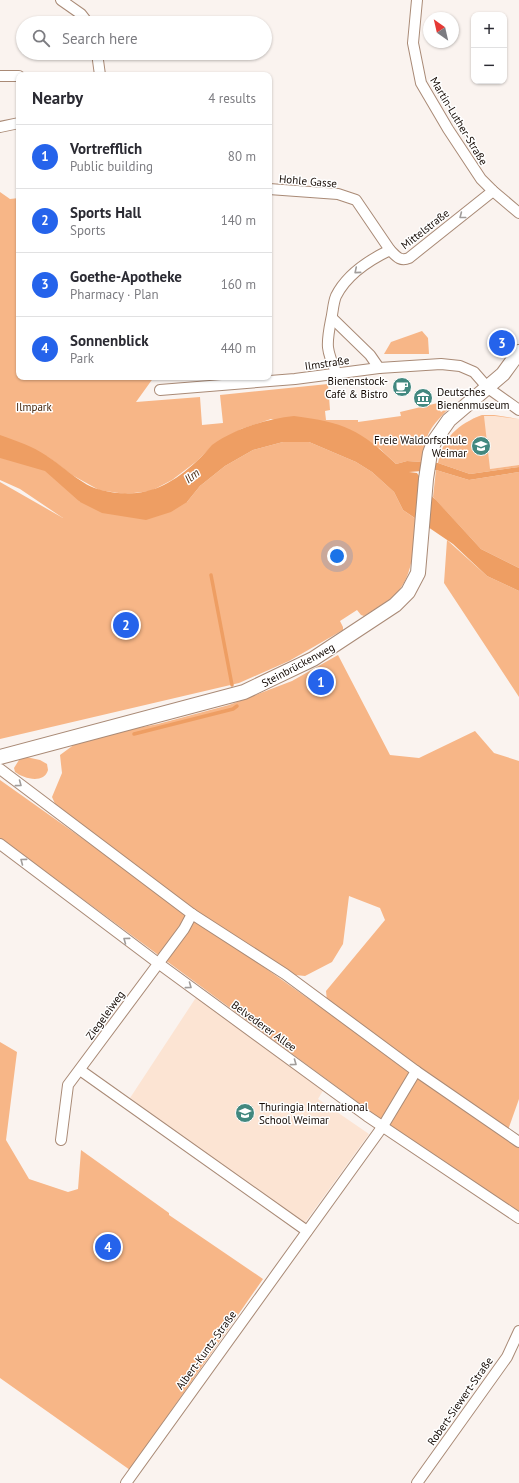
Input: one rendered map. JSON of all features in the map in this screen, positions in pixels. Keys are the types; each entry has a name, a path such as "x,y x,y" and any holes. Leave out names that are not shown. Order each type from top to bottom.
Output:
{"street":[{"path":"61,0 83,16"},
{"name":"Martin-Luther-Straße","path":"417,0 413,43 421,83 476,173 493,191 519,213"},
{"path":"99,60 100,72"},
{"path":"0,76 16,76"},
{"path":"0,127 16,124"},
{"name":"Hohle Gasse","path":"272,189 338,194 356,200 390,250"},
{"name":"Mittelstraße","path":"337,374 329,355 326,342 336,297 346,280 372,258 390,250 399,259 404,260 409,258 493,191"},
{"path":"332,318 370,355 379,368"},
{"name":"Steinbrückenweg","path":"0,757 228,698 285,674 313,659 395,605 408,592 418,573 430,453 435,440 449,420 488,388 511,366 519,352"},
{"name":"Ilmstraße","path":"160,390 263,382 379,368 441,364 460,366 474,372 488,388 519,410"},
{"path":"0,770 192,914 285,974 416,1071 519,1142"},
{"name":"Belvederer Allee","path":"0,844 158,963 383,1126 519,1218"},
{"name":"Ziegeleiweg","path":"61,1140 68,1086 184,929 192,914"},
{"path":"80,1070 307,1231"},
{"name":"Albert-Kuntz-Straße","path":"126,1483 383,1126 416,1071"},
{"name":"Robert-Siewert-Straße","path":"417,1483 507,1357 519,1331"}],"shaded area":[{"name":"Freie Waldorfschule Weimar","path":"482,415 494,415 519,419 519,465 490,469 441,450 452,434 474,418"},
{"name":"Thuringia International School Weimar","path":"197,996 324,1089 318,1099 369,1134 304,1224 130,1098"}],"green space":[{"name":"Ilmpark","path":"0,192 10,199 16,198 16,380 152,380 136,402 200,397 202,425 223,423 220,395 328,384 330,410 325,411 326,420 358,420 358,422 401,416 400,412 442,402 443,404 438,407 441,412 451,406 438,419 430,431 425,444 422,462 407,461 396,464 379,448 271,419 241,429 212,446 197,461 172,480 151,491 125,494 99,490 72,475 47,456 80,502 187,502 200,486 225,466 253,450 283,442 309,442 356,462 372,472 394,492 403,510 416,519 413,552 408,573 404,582 390,599 364,616 357,610 340,621 343,630 289,661 239,683 0,739 0,482 63,518 20,489 0,480"},
{"path":"422,331 428,338 429,354 384,354 391,342"},
{"path":"482,415 494,415 519,419 484,416 490,469 519,465 519,467 470,474 438,463 444,446 453,433 466,423"},
{"path":"436,470 469,480 519,472 519,568 481,549 433,497"},
{"path":"447,540 487,576 519,591 519,697 444,583"},
{"path":"338,655 390,755 419,758 475,731 494,753 519,761 519,1099 508,1130 327,1001 326,991 385,920 380,908 349,896 343,944 332,962 305,976 285,974 192,914 56,806 52,797 62,773 60,755 75,744 229,705 292,681"},
{"path":"26,757 40,760 47,764 48,770 46,774 38,779 33,779 23,777 15,772 14,768 19,760"},
{"path":"0,780 519,1148 519,1213 379,1118 0,838"},
{"path":"0,1042 17,1052 6,1140 29,1179 68,1192 78,1189 81,1150 169,1213 169,1215 263,1279 130,1470 0,1378"}],"water":[{"name":"Ilm","path":"294,416 326,421 361,435 384,452 396,464 407,461 438,463 470,474 519,467 519,472 469,480 436,470 409,472 417,473 430,494 481,549 519,568 519,591 487,576 453,544 403,510 394,492 372,472 356,462 309,442 283,442 253,450 225,466 200,486 187,502 171,512 146,520 102,513 80,502 45,471 0,458 0,435 41,452 80,480 94,488 115,493 141,492 164,485 186,470 212,445 241,429 273,419"}],"waterway":[{"path":"211,575 232,685"},
{"path":"134,734 233,709 237,706"}],"place":[{"name":"Goethe-Apotheke","path":"502,343"},
{"name":"Bienenstock- Café & Bistro","path":"402,387"},
{"name":"Deutsches Bienenmuseum","path":"423,398"},
{"name":"Freie Waldorfschule Weimar","path":"481,446"},
{"name":"Sports Hall","path":"126,625"},
{"name":"Vortrefflich","path":"321,682"},
{"name":"Thuringia International School Weimar","path":"245,1113"},
{"name":"Sonnenblick","path":"108,1247"}]}
